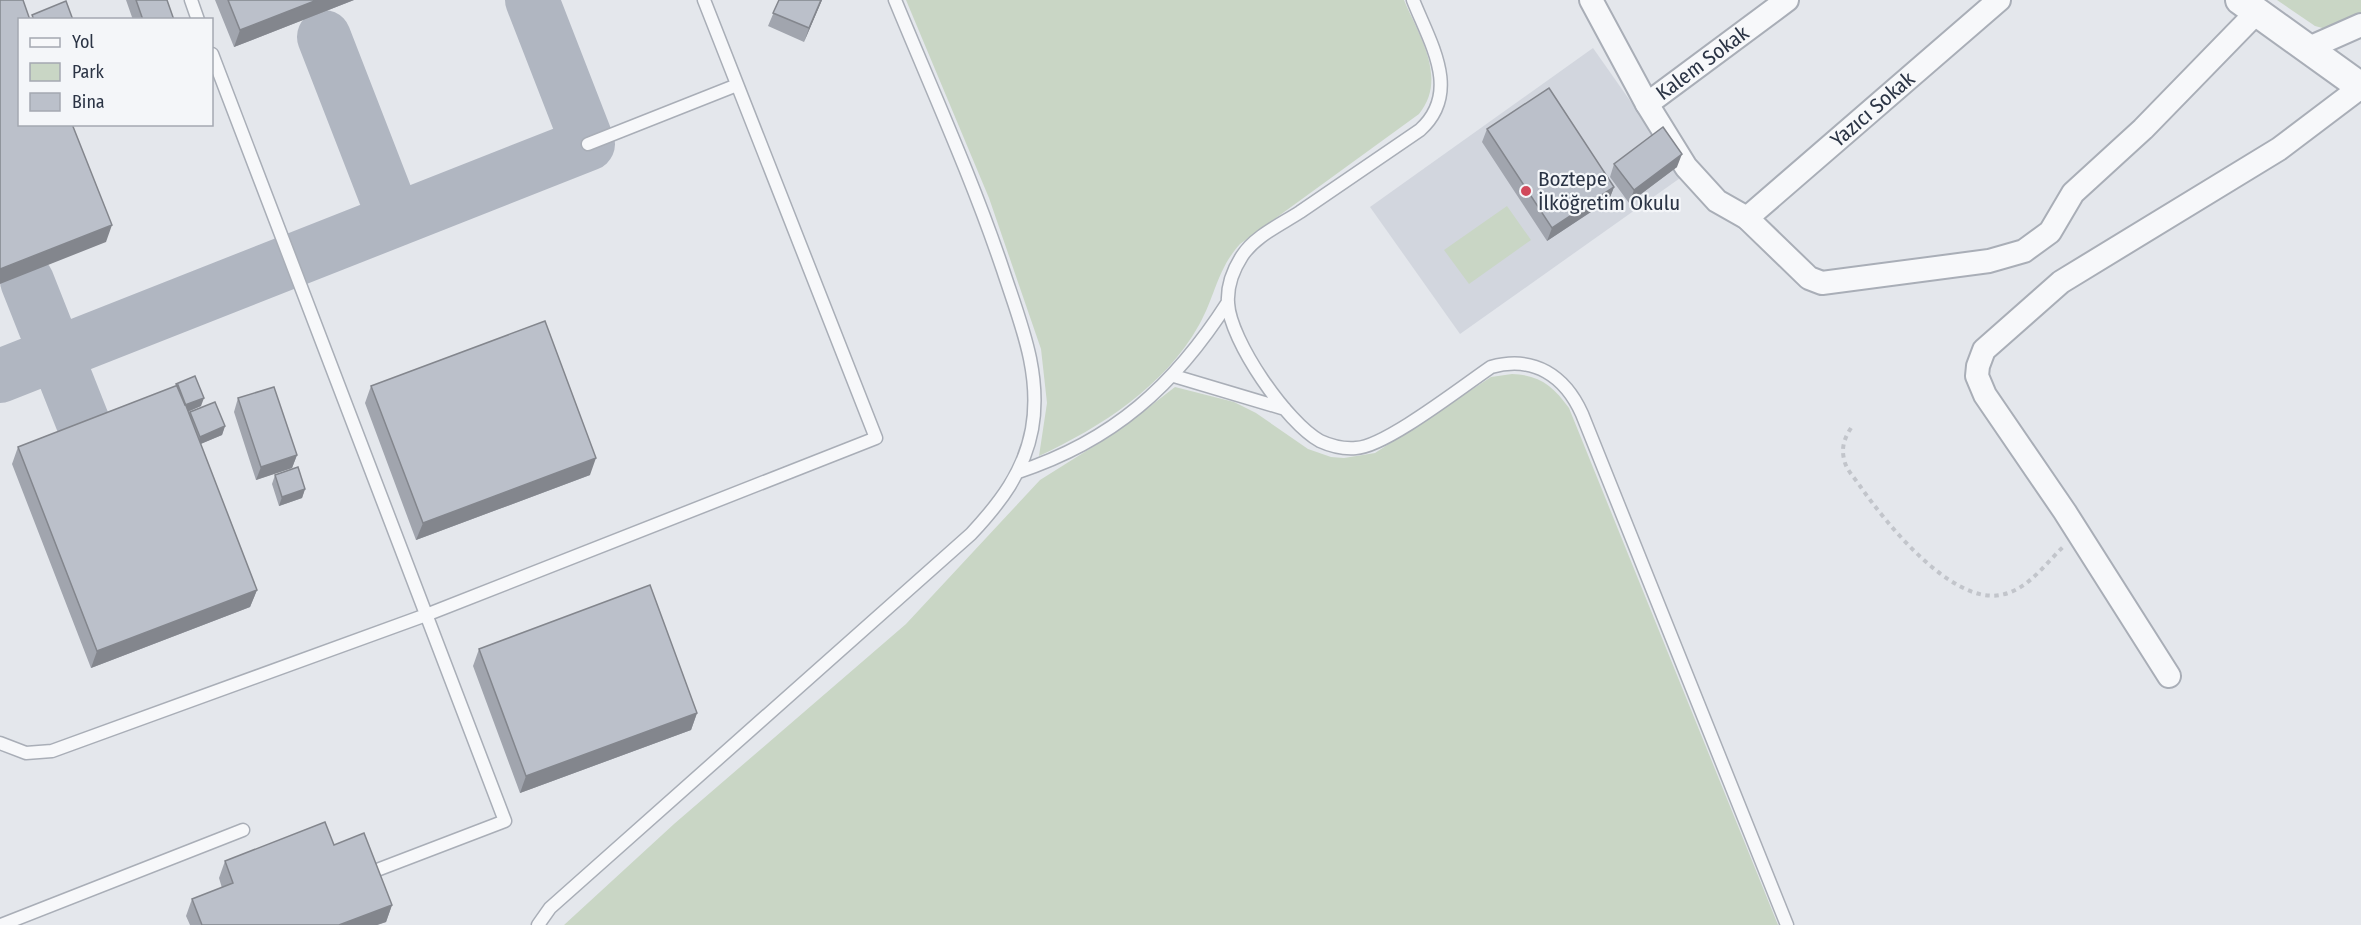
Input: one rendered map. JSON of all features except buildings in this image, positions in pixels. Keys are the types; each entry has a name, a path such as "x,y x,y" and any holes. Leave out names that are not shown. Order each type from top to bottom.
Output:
{"street":[{"path":"1592,0 1647,104 1686,167 1718,201 1747,218 1809,278 1822,283 1989,261 2024,251 2050,232 2073,192 2144,129 2248,6 2361,87 2279,149 2061,282 1984,350 1978,366 1980,386 2078,532 2169,676"},
{"name":"Kalem Sokak","path":"1647,104 1787,0"},
{"name":"Yazıcı Sokak","path":"1747,218 1999,0"},
{"path":"2309,48 2361,25"}],"lane":[{"path":"191,0 197,18"},
{"path":"0,743 26,753 52,751 426,615 876,438 704,0"},
{"path":"538,925 550,908 971,534 1001,499 1018,472 1028,447 1034,411 1033,369 1028,345 986,219 895,0"},
{"path":"1413,0 1442,74 1442,94 1436,112 1420,130 1252,245 1234,271 1228,302 1232,321 1246,351 1286,409 1320,441 1343,448 1357,448 1379,442 1491,367 1510,362 1530,364 1549,371 1563,383 1576,400 1582,414 1787,925"},
{"path":"213,57 505,821 377,870"},
{"path":"588,144 737,85"},
{"path":"1018,472 1061,456 1099,435 1148,400 1174,376 1228,302"},
{"path":"1174,376 1286,409"},
{"path":"1,925 243,830"}],"path":[{"path":"1851,428 1844,443 1844,459 1850,474 1892,527 1932,566 1952,582 1979,595 1999,596 2023,587 2078,532"}],"shaded area":[{"name":"Boztepe İlköğretim Okulu","path":"1593,48 1683,176 1460,334 1370,207"}],"green space":[{"path":"906,0 1404,0 1428,57 1431,86 1427,100 1419,114 1240,244 1226,264 1199,325 1185,347 1150,386 1108,418 1039,456 1047,403 1041,349 989,198"},
{"path":"2277,0 2361,0 2361,13 2326,29 2315,26"},
{"path":"1507,206 1531,240 1469,284 1444,250"},
{"path":"1512,374 1538,379 1545,383 1569,408 1778,925 564,925 674,824 906,624 1040,480 1118,431 1175,387 1234,402 1256,413 1308,449 1331,457 1344,458 1375,453 1491,377"}],"taxiway":[{"path":"0,376 588,144 532,0"},
{"path":"324,37 395,220"},
{"path":"27,281 84,425"}],"place":[{"name":"Boztepe İlköğretim Okulu","path":"1526,191"}]}
